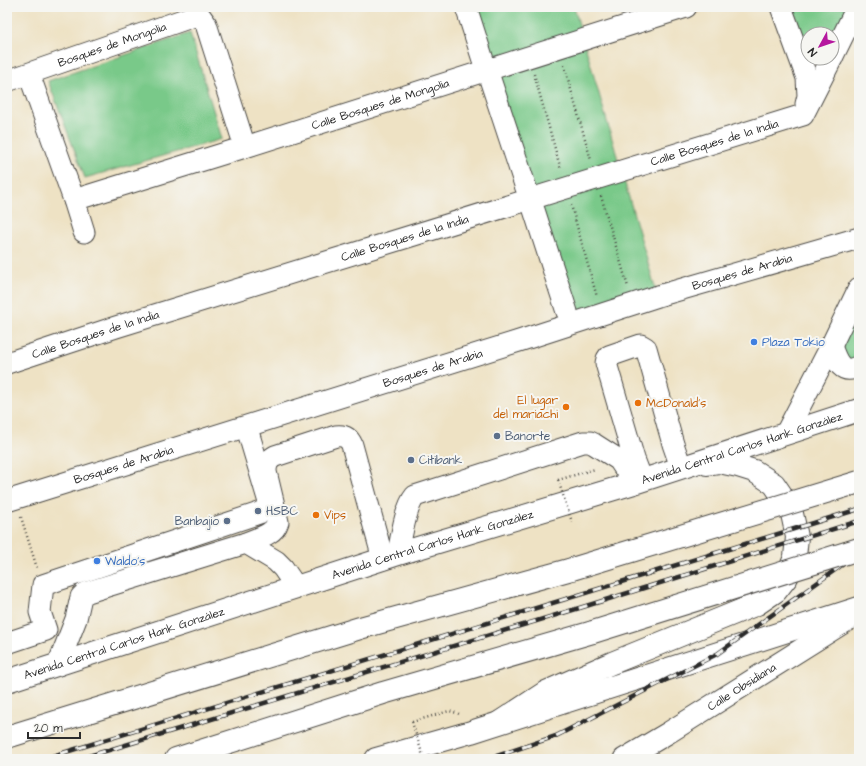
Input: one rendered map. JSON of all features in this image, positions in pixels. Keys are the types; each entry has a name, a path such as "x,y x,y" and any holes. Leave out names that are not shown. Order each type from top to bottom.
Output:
{"main road":[{"name":"Avenida Central Carlos Hank González","path":"7,682 391,556 638,481 859,410"},
{"path":"500,722 546,692 612,663 757,604 776,591 787,577 795,557 798,536 791,509 774,484 754,471 718,462 680,467"},
{"path":"7,737 360,628 572,569 859,482"},
{"path":"176,759 383,693 594,632 859,549"},
{"path":"376,759 471,732 859,608"}],"street":[{"path":"466,7 526,188"},
{"name":"Calle Bosques de Mongolia","path":"74,200 686,7"},
{"path":"781,7 807,78 808,96 803,115"},
{"path":"840,42 857,7"},
{"name":"Bosques de Mongolia","path":"7,81 194,16 201,17 206,24 245,147"},
{"path":"803,115 828,66"},
{"path":"29,74 84,232"},
{"name":"Calle Bosques de la India","path":"7,363 123,324 803,115"},
{"path":"534,210 567,312"},
{"name":"Bosques de Arabia","path":"13,508 658,296 859,238"},
{"path":"7,488 662,283"},
{"path":"786,433 859,288"},
{"path":"638,481 634,459 606,363 609,356 635,347 642,345 646,348 680,467"},
{"path":"831,346 836,361 841,366 846,369 852,369 859,366"},
{"path":"7,643 46,630 40,612 42,585 271,509 249,435"},
{"path":"58,665 76,619 79,602 84,594 246,543 270,532 278,522 266,472 267,462 270,458 275,456 336,436 341,435 350,440 391,556"},
{"path":"391,556 410,503 415,496 583,442 590,442 594,444 619,460 638,481"},
{"path":"246,543 276,561 283,568 296,587"},
{"name":"Calle Obsidiana","path":"624,759 859,613"}],"path":[{"path":"572,522 558,480 595,469"},
{"path":"13,508 42,585"},
{"path":"424,759 412,722 449,711"}],"green space":[{"path":"466,7 574,7 656,291 570,320"},
{"path":"792,7 848,7 838,26 800,26 800,28"},
{"path":"190,33 222,139 85,178 48,81"},
{"path":"859,301 859,365 849,367 839,340"}],"railway":[{"path":"43,759 859,509"},
{"path":"79,759 586,606 859,521"},
{"path":"488,759 556,736 717,654 859,553"}],"place":[{"name":"Plaza Tokio","path":"754,342"},
{"name":"McDonald's","path":"638,403"},
{"name":"El lugar del mariachi","path":"566,407"},
{"name":"Banorte","path":"497,436"},
{"name":"Citibank","path":"411,460"},
{"name":"HSBC","path":"258,511"},
{"name":"Vips","path":"316,515"},
{"name":"Banbajio","path":"227,521"},
{"name":"Waldo's","path":"97,561"}]}
